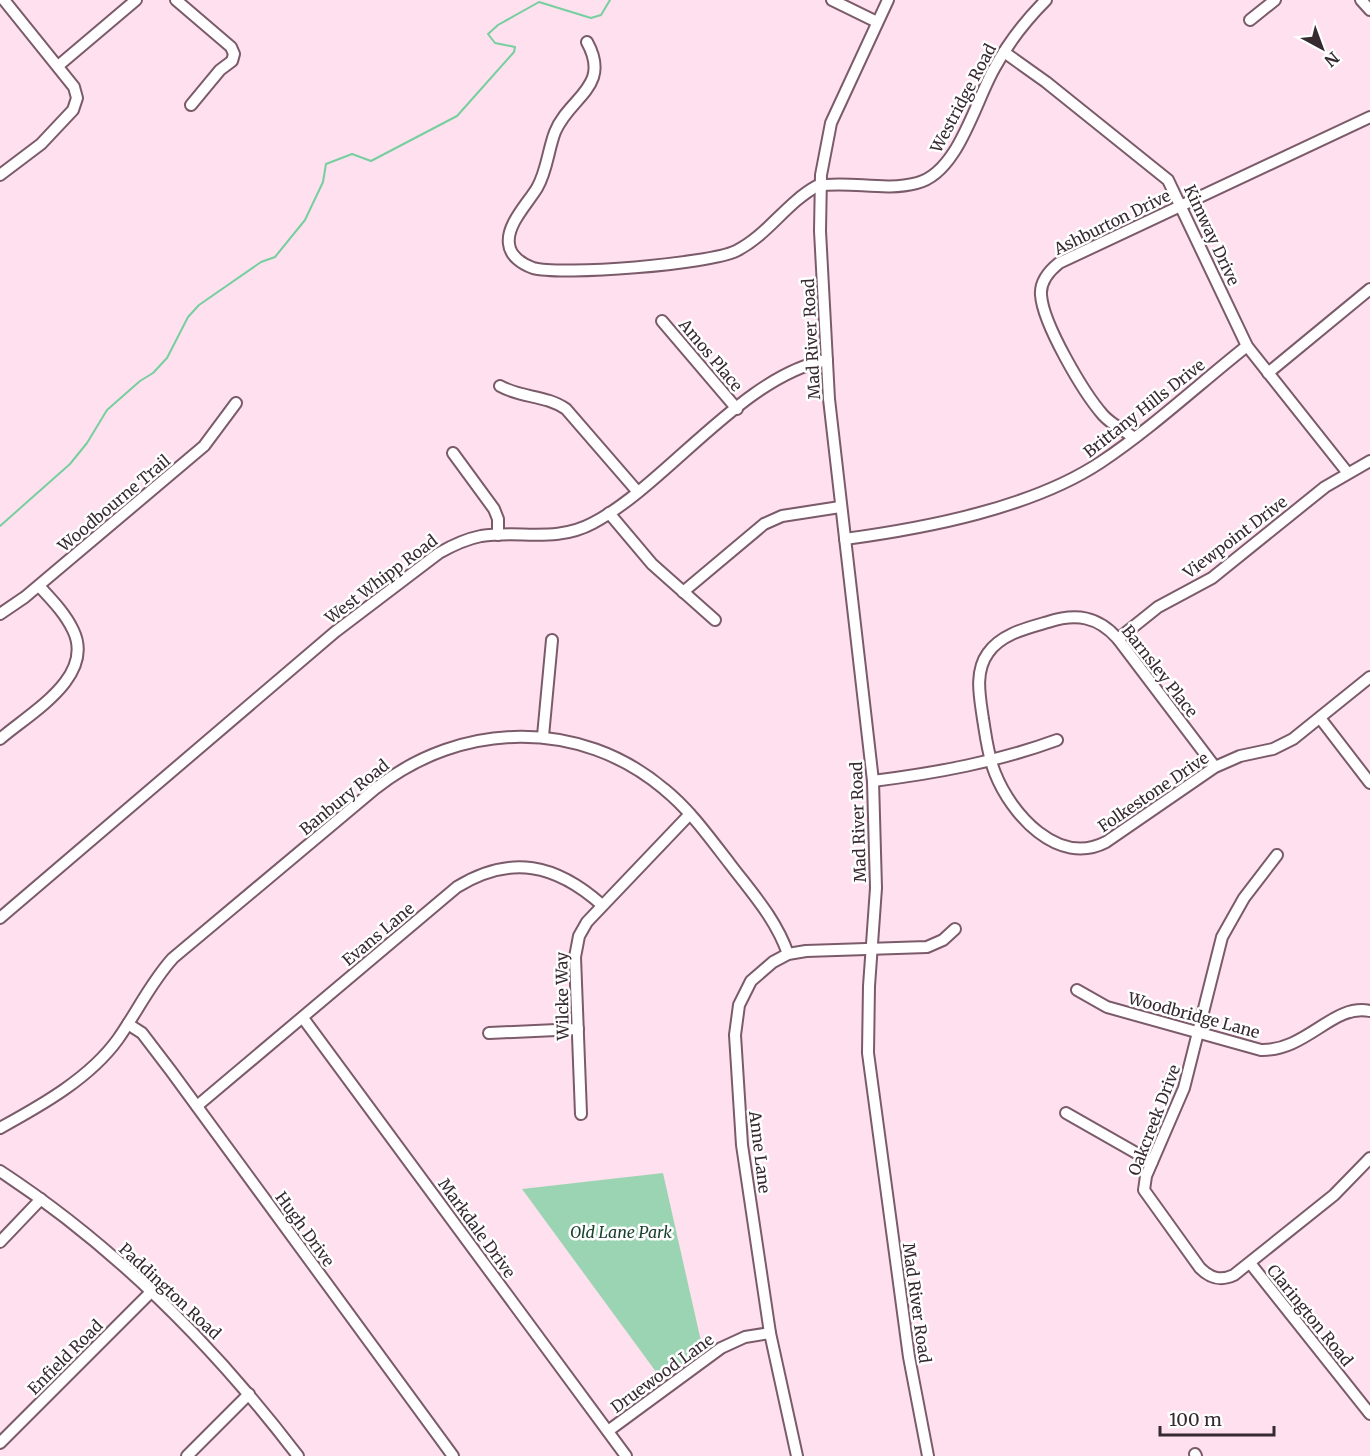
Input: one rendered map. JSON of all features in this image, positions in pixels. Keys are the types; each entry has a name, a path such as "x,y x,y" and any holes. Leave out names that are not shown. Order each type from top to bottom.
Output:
{"street":[{"path":"0,175 41,144 73,110 76,103 76,92 58,66 4,0"},
{"path":"58,66 136,0"},
{"path":"176,0 231,47 234,54 232,61 220,70 191,105"},
{"path":"832,0 876,22"},
{"name":"Mad River Road","path":"888,0 831,123 820,185 826,360 840,507 873,780 876,888 867,1020 871,1082 909,1357 928,1456"},
{"name":"Westridge Road","path":"820,185 906,185 933,176 953,154 1004,52 1025,22 1046,0"},
{"path":"1250,20 1275,0"},
{"path":"1361,0 1370,10"},
{"path":"587,42 594,61 591,85 558,126 538,186 510,234 511,251 521,262 535,268 563,271 719,256 747,244 778,220 804,193 820,185"},
{"name":"Kimway Drive","path":"1004,52 1149,162 1168,180 1247,346 1347,472"},
{"name":"Ashburton Drive","path":"1133,437 1103,415 1072,371 1047,315 1041,289 1047,275 1059,263 1370,117"},
{"path":"1268,373 1370,289"},
{"name":"Amos Place","path":"662,321 736,409"},
{"name":"Brittany Hills Drive","path":"845,539 914,529 996,507 1073,478 1100,463 1247,346"},
{"name":"West Whipp Road","path":"0,918 384,593 439,553 457,543 482,536 559,535 583,528 609,513 736,409 786,375 807,364 826,360"},
{"path":"500,386 518,394 552,402 566,409 637,491"},
{"name":"Woodbourne Trail","path":"0,614 39,586 204,446 236,403"},
{"path":"453,453 494,509 498,519 498,535"},
{"name":"Viewpoint Drive","path":"1118,639 1158,607 1212,578 1325,487 1347,472 1370,461"},
{"path":"683,592 764,524 782,516 840,507"},
{"path":"609,513 652,564 715,620"},
{"path":"0,739 67,682 78,655 73,628 39,586"},
{"name":"Barnsley Place","path":"1067,617 1092,619 1105,626 1118,639 1215,767"},
{"name":"Folkestone Drive","path":"1067,617 1039,624 994,645 983,662 979,676 991,760 1002,789 1021,816 1052,841 1078,849 1088,849 1106,843 1215,767 1240,756 1282,746 1370,677"},
{"path":"543,736 552,640"},
{"path":"1320,718 1370,783"},
{"name":"Banbury Road","path":"0,1128 41,1104 88,1071 109,1050 154,981 173,958 392,775 431,754 460,743 496,737 543,736 596,748 631,765 664,788 690,814 767,912 782,936 788,954"},
{"path":"873,780 948,771 1057,740"},
{"name":"Wilcke Way","path":"581,1114 576,944 583,927 690,814"},
{"name":"Oakcreek Drive","path":"1250,1263 1234,1275 1221,1279 1210,1276 1200,1268 1146,1196 1143,1184 1184,1088 1215,962 1227,926 1277,855"},
{"name":"Evans Lane","path":"197,1106 457,887 487,872 516,867 547,871 575,883 602,906"},
{"name":"Anne Lane","path":"797,1456 770,1333 742,1145 735,1035 739,1005 746,988 765,968 788,954 806,951 927,948 943,940 955,929"},
{"name":"Woodbridge Lane","path":"1077,990 1107,1007 1261,1050 1273,1050 1294,1044 1346,1013 1370,1011"},
{"name":"Markdale Drive","path":"303,1018 626,1456"},
{"name":"Hugh Drive","path":"128,1024 142,1033 197,1106 453,1456"},
{"path":"489,1033 578,1029"},
{"path":"1066,1113 1152,1162"},
{"path":"1250,1263 1342,1188 1370,1158"},
{"name":"Paddington Road","path":"0,1171 41,1199 196,1333 249,1394 298,1456"},
{"path":"0,1242 41,1199"},
{"name":"Clarington Road","path":"1250,1263 1370,1414"},
{"name":"Enfield Road","path":"0,1443 151,1292"},
{"name":"Druewood Lane","path":"608,1431 721,1348 745,1337 770,1333"},
{"path":"188,1456 249,1394"}],"green space":[{"name":"Old Lane Park","path":"663,1173 703,1350 662,1380 522,1189"}],"waterway":[{"path":"0,526 70,464 87,443 107,410 140,381 153,373 167,358 188,317 199,305 261,262 275,257 305,220 323,182 326,164 352,154 371,161 457,116 514,52 515,47 495,43 488,34 498,25 539,2 591,18 601,15 610,0"}]}
